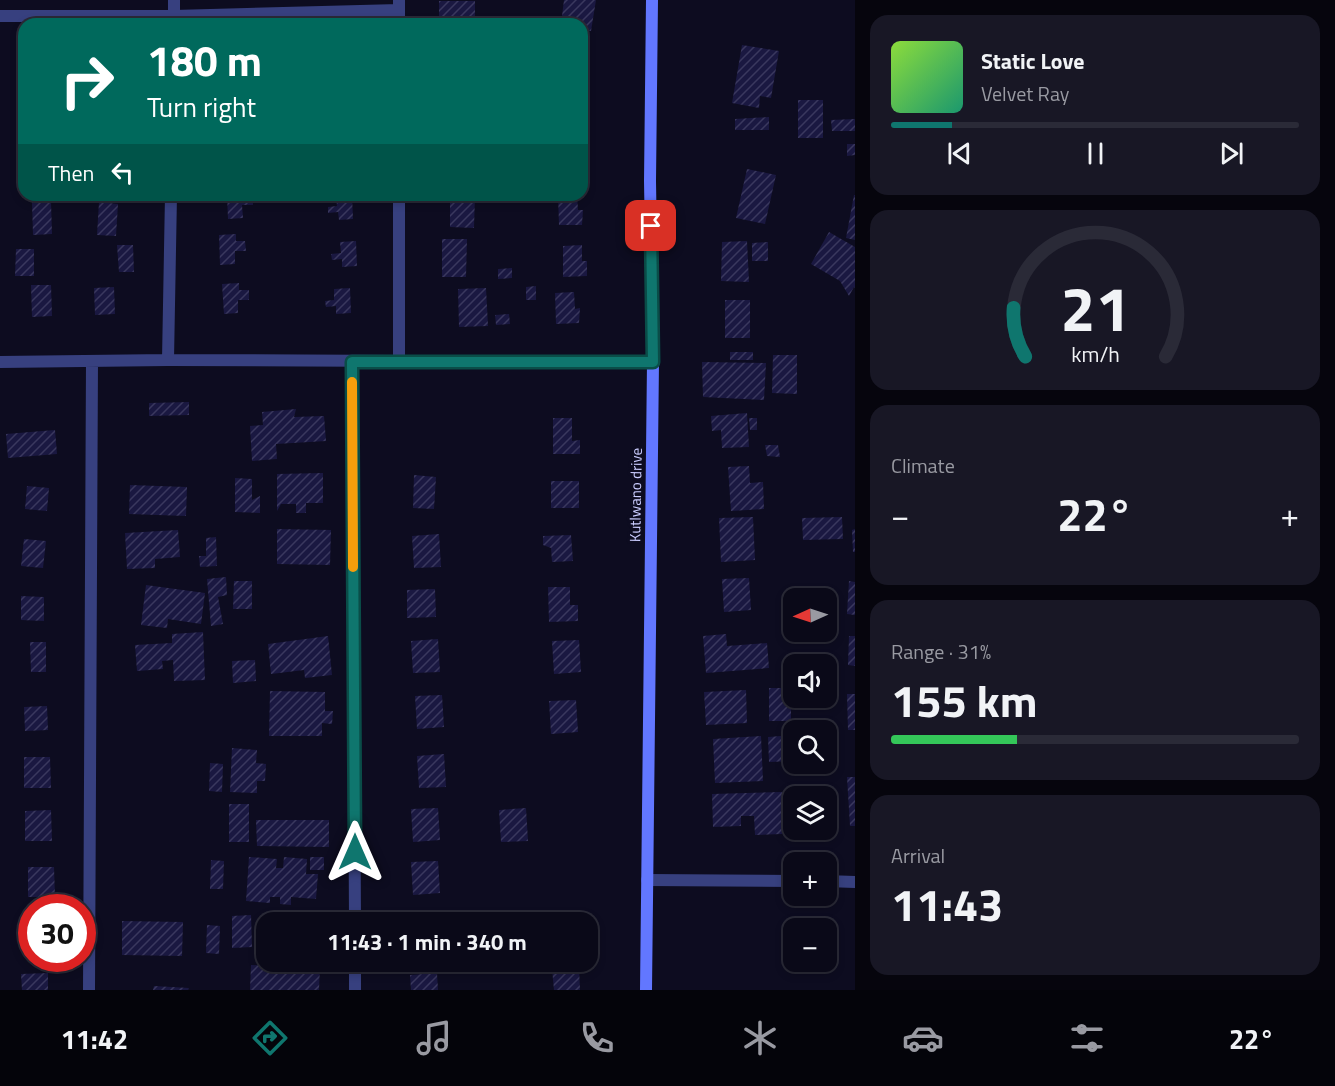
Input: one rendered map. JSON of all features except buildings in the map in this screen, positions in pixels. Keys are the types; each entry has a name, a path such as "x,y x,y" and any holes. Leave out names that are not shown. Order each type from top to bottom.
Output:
{"street":[{"path":"174,0 174,18"},
{"name":"Kutlwano drive","path":"646,990 653,362 650,181 652,0"},
{"path":"204,18 399,5"},
{"path":"0,16 87,18"},
{"path":"168,360 171,201"},
{"path":"399,201 399,362"},
{"path":"0,362 168,360 653,362"},
{"path":"89,990 92,361"},
{"path":"352,362 355,912"},
{"path":"647,880 783,881"},
{"path":"837,881 855,882"},
{"path":"355,972 355,990"}],"slow traffic":[{"path":"352,382 353,567"}],"route":[{"path":"355,852 352,362 653,362 651,226"}]}
